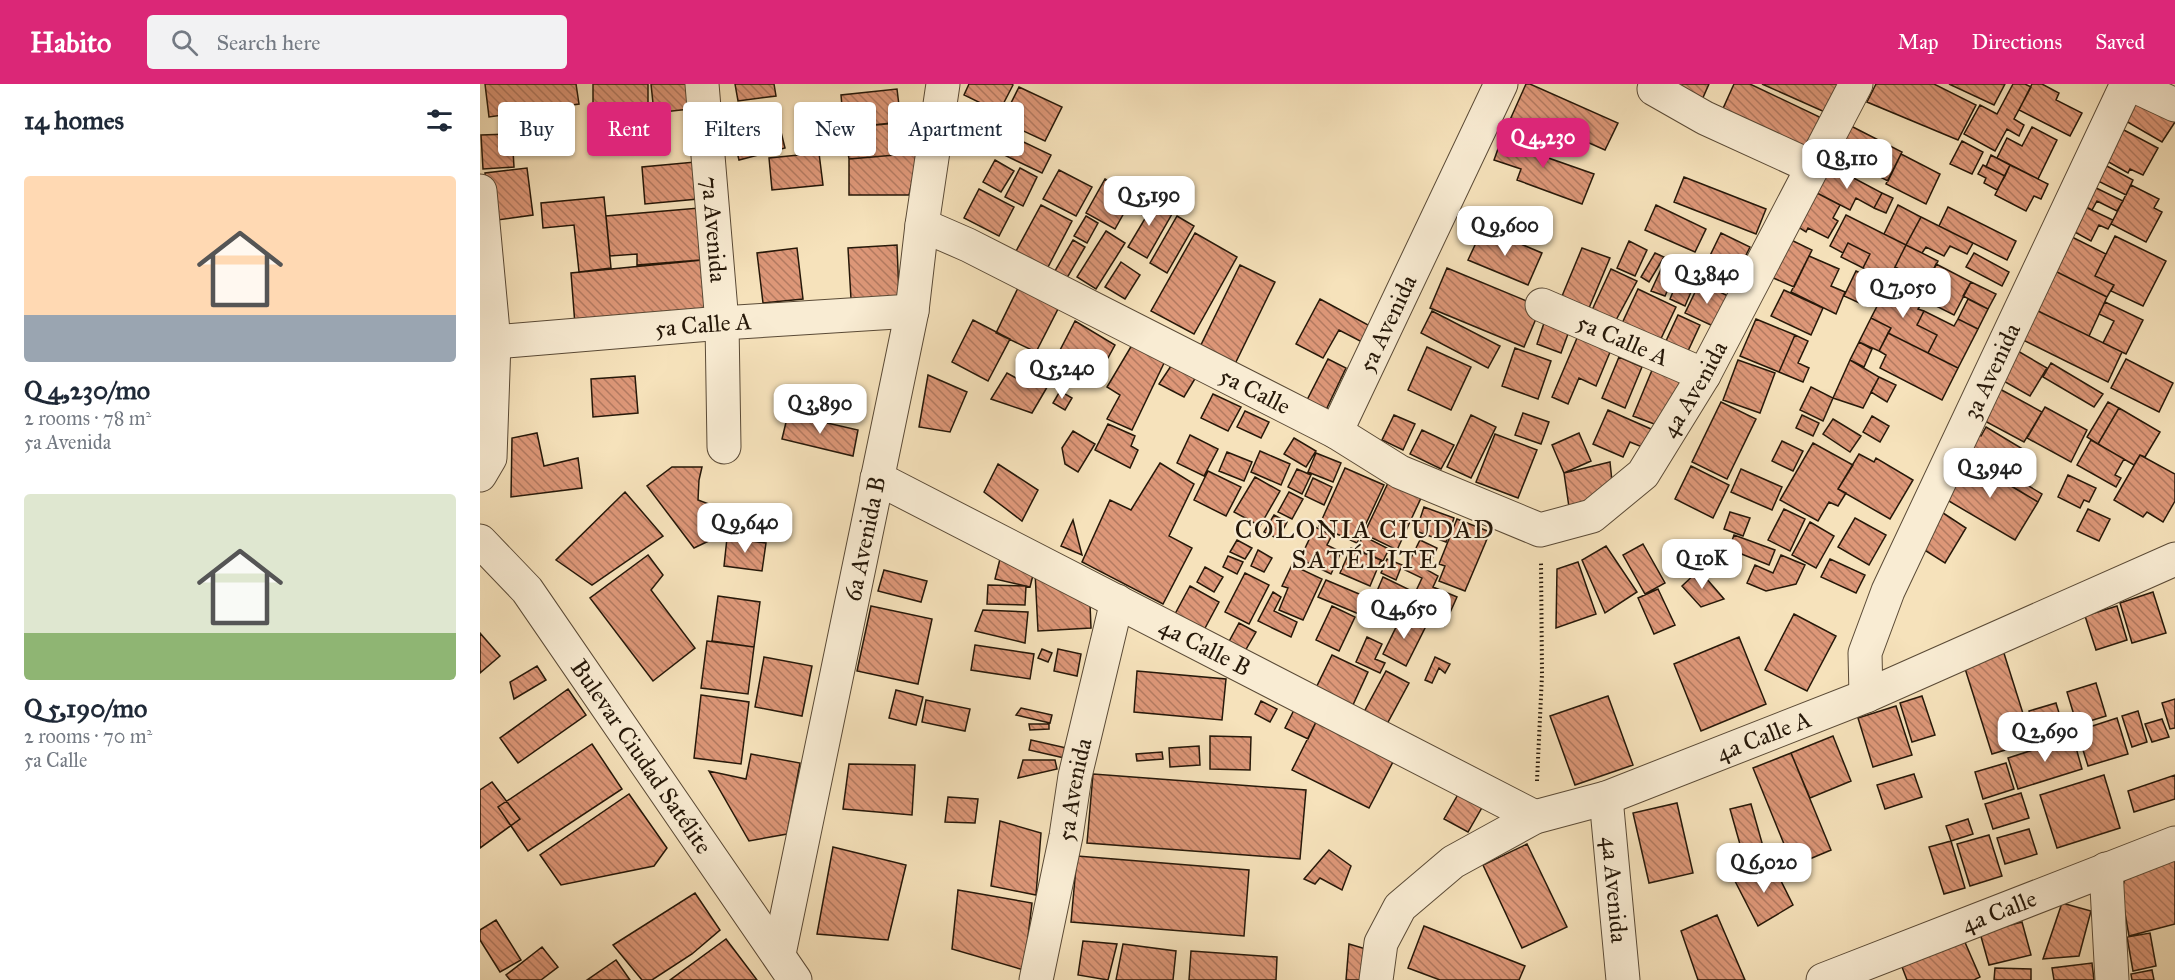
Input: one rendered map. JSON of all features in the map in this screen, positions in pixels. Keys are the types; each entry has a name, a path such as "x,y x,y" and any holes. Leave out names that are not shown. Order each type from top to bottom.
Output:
{"street":[{"name":"7a Avenida","path":"702,84 722,323 724,447"},
{"name":"6a Avenida B","path":"787,967 877,478 912,311 943,84"},
{"name":"5a Avenida","path":"1335,432 1501,84"},
{"name":"4a Avenida","path":"1540,530 1592,516 1643,474 1704,375 1856,84"},
{"path":"2129,84 2175,105"},
{"name":"3a Avenida","path":"1866,696 1864,653 1888,591 2129,84"},
{"path":"1654,89 1705,118 1812,167"},
{"path":"480,191 494,342 490,458 480,475"},
{"name":"5a Calle","path":"922,225 968,244 1335,432 1400,472 1540,530"},
{"name":"5a Calle A","path":"1542,305 1704,375"},
{"name":"5a Calle A","path":"494,342 722,323 912,311"},
{"name":"4a Calle B","path":"877,478 1535,817"},
{"name":"Bulevar Ciudad Satélite","path":"480,541 526,590 787,967"},
{"name":"4a Calle A","path":"1376,980 1381,943 1400,907 1453,862 1535,817 1606,798 1866,696 2172,556"},
{"name":"5a Avenida","path":"1036,980 1076,776 1117,601"},
{"name":"4a Avenida","path":"1606,798 1623,980"},
{"name":"4a Calle","path":"1823,980 1873,971 2106,869 2175,843"},
{"path":"2106,869 2112,980"}],"path":[{"path":"1535,817 1542,675 1540,530"}],"building":[{"path":"485,84 576,84 579,104 575,105 575,102 498,102 498,116 489,117"},
{"path":"593,84 648,84 648,102 593,102"},
{"path":"651,84 696,84 698,102 683,102 683,110 671,111 671,102 653,102"},
{"path":"735,84 774,84 776,96 738,101"},
{"path":"969,84 1013,85 1004,102 978,102 964,95"},
{"path":"1526,84 1618,123 1605,150 1544,123 1539,135 1509,122"},
{"path":"1659,84 1709,84 1701,102"},
{"path":"1734,84 1750,84 1828,121 1811,156 1721,113"},
{"path":"1762,84 1840,84 1827,113"},
{"path":"1876,84 1934,84 1976,105 1958,140 1867,102"},
{"path":"1949,84 2005,84 1994,105"},
{"path":"2013,84 2025,84 2031,87 2014,119 2024,125 2019,136 2007,129 1995,151 1964,134 1980,105 1997,114"},
{"path":"2032,84 2042,84 2059,93 2056,100 2082,113 2070,136 2019,110"},
{"path":"1019,87 1062,107 1045,141 1024,131 1024,102 1012,102"},
{"path":"897,89 899,102 888,102 888,123 876,125 876,102 842,102 841,95"},
{"path":"2141,92 2175,113 2175,122 2162,142 2124,120"},
{"path":"888,124 888,156 849,159 849,156 876,156 876,125"},
{"path":"1849,125 1902,152 1888,181 1835,154"},
{"path":"2032,127 2057,140 2038,179 1997,158 2007,138 2022,146"},
{"path":"2122,129 2158,148 2143,175 2130,169 2128,173 2105,160"},
{"path":"1504,132 1545,147 1540,155 1594,174 1582,204 1517,180 1521,169 1494,160"},
{"path":"498,134 498,156 513,156 514,167 483,169 481,135"},
{"path":"1962,141 1983,152 1972,174 1950,164"},
{"path":"1024,142 1051,155 1042,173 1006,156 1024,156"},
{"path":"1901,154 1940,174 1926,204 1886,184"},
{"path":"1991,155 2010,165 2005,176 1986,167"},
{"path":"738,156 754,156 739,160"},
{"path":"819,156 823,185 772,190 769,158"},
{"path":"918,156 909,195 849,195 849,159"},
{"path":"995,160 1014,171 1001,192 983,182"},
{"path":"695,162 698,199 645,204 642,167"},
{"path":"2103,164 2133,180 2126,195 2096,180"},
{"path":"1983,165 2005,176 1997,190 1984,183 1986,178 1978,174"},
{"path":"2010,165 2048,184 2041,199 2034,196 2026,211 1995,195"},
{"path":"1831,166 1882,193 1874,208 1856,198 1850,210 1817,193"},
{"path":"527,168 533,215 490,221 485,173"},
{"path":"1020,168 1037,177 1023,206 1005,197"},
{"path":"1059,170 1092,187 1076,216 1043,199"},
{"path":"1684,177 1766,209 1756,234 1674,202"},
{"path":"1105,179 1134,195 1115,229 1086,213"},
{"path":"2090,185 2123,201 2117,211 2097,201 2092,210 2080,204"},
{"path":"2131,185 2159,199 2154,208 2162,212 2146,242 2111,224"},
{"path":"979,189 1014,207 999,236 964,218"},
{"path":"1817,193 1840,205 1833,218 1838,221 1828,238 1808,228 1806,232 1798,227"},
{"path":"1882,193 1893,198 1886,213 1874,208"},
{"path":"604,197 611,268 579,272 574,225 543,228 541,203"},
{"path":"1142,197 1172,214 1147,258 1128,247 1146,217 1135,210"},
{"path":"1041,205 1072,221 1047,269 1015,253"},
{"path":"1656,205 1706,229 1695,252 1645,230"},
{"path":"1898,205 1921,217 1906,245 1884,234"},
{"path":"2083,206 2113,220 2108,229 2099,225 2091,241 2071,230"},
{"path":"711,207 713,259 637,265 637,254 610,256 606,216"},
{"path":"1948,207 2016,241 2007,260 1939,226"},
{"path":"1846,215 1906,245 1888,281 1863,268 1870,254 1848,243 1843,253 1830,246"},
{"path":"1086,216 1098,223 1087,243 1074,236"},
{"path":"1177,216 1194,226 1167,273 1150,263"},
{"path":"1921,217 1973,243 1967,254 1950,246 1944,256 1926,247 1922,253 1906,245"},
{"path":"1483,228 1542,253 1528,285 1468,260"},
{"path":"1106,231 1125,243 1096,289 1077,277"},
{"path":"1195,233 1237,257 1194,334 1151,311"},
{"path":"1721,233 1750,247 1732,284 1703,270"},
{"path":"2066,234 2106,254 2095,276 2114,285 2107,297 2049,268"},
{"path":"2115,236 2166,261 2143,306 2111,291 2114,285 2095,276"},
{"path":"1787,238 1812,250 1794,287 1769,276"},
{"path":"1073,240 1085,247 1064,283 1052,276"},
{"path":"1629,241 1647,250 1635,276 1617,268"},
{"path":"1848,243 1870,254 1863,268 1841,257"},
{"path":"897,245 899,296 851,299 848,248"},
{"path":"1906,245 1938,261 1927,283 1895,267"},
{"path":"797,248 803,299 763,303 757,253"},
{"path":"1582,248 1610,258 1589,308 1562,296"},
{"path":"1655,253 1664,257 1649,282 1641,277"},
{"path":"1974,253 2009,272 2002,286 1966,267"},
{"path":"1809,256 1839,269 1831,286 1845,292 1836,314 1791,292"},
{"path":"713,259 719,301 703,316 575,325 571,273"},
{"path":"1121,262 1140,275 1125,299 1105,287"},
{"path":"1936,264 1971,282 1954,315 1936,306 1938,302 1922,293"},
{"path":"1240,265 1275,282 1233,368 1198,351"},
{"path":"1663,265 1676,271 1665,296 1651,291"},
{"path":"1447,268 1541,307 1524,347 1430,308"},
{"path":"1611,269 1637,281 1616,320 1592,310"},
{"path":"1682,269 1698,276 1685,306 1670,299"},
{"path":"1856,271 1878,281 1866,306 1844,296"},
{"path":"2055,271 2107,297 2089,336 2036,310"},
{"path":"1700,282 1730,297 1715,327 1685,313"},
{"path":"1971,282 1996,294 1988,309 1963,296"},
{"path":"1888,285 1922,303 1918,309 1924,311 1917,325 1937,335 1928,353 1888,333 1891,328 1871,318"},
{"path":"1019,286 1059,307 1036,352 996,333"},
{"path":"1638,289 1676,307 1657,347 1619,330"},
{"path":"1784,290 1823,308 1811,335 1771,316"},
{"path":"1320,299 1370,326 1362,342 1339,330 1323,358 1296,344"},
{"path":"1968,299 1988,309 1978,329 1958,319"},
{"path":"2105,302 2143,320 2126,354 2103,343 2114,321 2099,314"},
{"path":"2036,310 2122,352 2108,382 2021,339"},
{"path":"1432,311 1500,346 1488,368 1421,333"},
{"path":"1924,311 1954,326 1958,319 1978,329 1958,368 1928,353 1937,335 1917,325"},
{"path":"1547,314 1572,323 1561,353 1537,344"},
{"path":"1678,315 1700,325 1682,364 1660,354"},
{"path":"1871,318 1891,328 1879,351 1859,342"},
{"path":"1756,319 1795,335 1779,372 1740,356"},
{"path":"973,320 1010,339 988,381 952,362"},
{"path":"1075,321 1115,345 1097,378 1056,358"},
{"path":"1580,331 1613,345 1596,386 1579,378 1568,404 1552,397"},
{"path":"1888,333 1958,368 1942,400 1880,368 1886,355 1879,351"},
{"path":"1795,335 1808,341 1798,363 1809,368 1803,382 1779,372"},
{"path":"1859,342 1872,349 1864,367 1850,360"},
{"path":"1132,345 1166,359 1132,430 1107,419 1120,395 1107,387"},
{"path":"1427,347 1471,367 1451,410 1408,390"},
{"path":"1515,348 1551,361 1538,399 1502,386"},
{"path":"2016,350 2047,368 2030,396 2000,379"},
{"path":"1619,357 1642,367 1625,408 1602,398"},
{"path":"1328,359 1346,368 1325,412 1306,402"},
{"path":"2126,359 2173,383 2159,412 2111,388"},
{"path":"1738,360 1775,373 1760,413 1723,400"},
{"path":"1850,360 1879,377 1863,408 1833,398"},
{"path":"1655,363 1686,376 1665,428 1633,416"},
{"path":"2051,363 2103,394 2094,407 2043,377"},
{"path":"1027,365 1053,377 1032,413 991,399 1007,373 1016,378"},
{"path":"1171,366 1196,377 1184,397 1159,384"},
{"path":"928,375 967,392 950,432 919,427"},
{"path":"635,376 638,413 593,417 591,379"},
{"path":"1879,377 1896,385 1887,402 1871,392"},
{"path":"1811,387 1833,398 1823,421 1800,410"},
{"path":"1998,388 2042,412 2024,442 1981,419"},
{"path":"1060,391 1072,398 1065,410 1053,403"},
{"path":"1213,394 1241,407 1228,431 1201,418"},
{"path":"1721,402 1756,419 1727,479 1692,462"},
{"path":"2108,402 2119,408 2098,444 2087,437"},
{"path":"2045,407 2087,430 2071,462 2027,438"},
{"path":"2119,408 2160,432 2145,457 2140,455 2134,465 2098,444"},
{"path":"1608,410 1660,433 1652,451 1630,442 1623,457 1593,444"},
{"path":"1245,411 1269,422 1261,438 1237,427"},
{"path":"1523,413 1549,422 1541,444 1515,435"},
{"path":"788,414 858,430 853,456 782,439"},
{"path":"1394,415 1415,424 1403,450 1382,440"},
{"path":"1471,415 1496,427 1471,478 1447,467"},
{"path":"1802,415 1819,423 1813,436 1796,428"},
{"path":"1872,416 1889,426 1880,442 1863,432"},
{"path":"1833,419 1861,436 1850,452 1823,434"},
{"path":"1108,424 1135,436 1131,446 1138,450 1130,468 1095,450"},
{"path":"1986,427 2026,451 2018,465 2033,474 2027,485 2042,494 2038,502 1960,456 1975,432 1981,436"},
{"path":"1422,430 1454,445 1441,469 1410,454"},
{"path":"1073,431 1095,444 1078,472 1065,464 1062,448"},
{"path":"537,433 544,466 578,458 582,488 511,497 512,438"},
{"path":"1579,433 1591,461 1564,473 1552,445"},
{"path":"1495,434 1537,450 1518,498 1476,482"},
{"path":"1190,435 1218,449 1204,476 1177,463"},
{"path":"1294,438 1316,451 1306,467 1284,454"},
{"path":"2091,440 2124,459 2115,475 2121,478 2116,487 2077,465"},
{"path":"1782,441 1803,451 1793,471 1772,461"},
{"path":"1813,443 1853,465 1838,489 1846,493 1838,506 1829,502 1818,521 1780,500"},
{"path":"1260,451 1290,464 1281,485 1251,472"},
{"path":"1227,452 1252,462 1244,481 1219,471"},
{"path":"1316,453 1341,463 1333,482 1308,472"},
{"path":"1859,454 1874,462 1876,458 1913,480 1890,519 1838,489"},
{"path":"2140,455 2175,474 2175,501 2163,522 2147,512 2143,517 2114,500"},
{"path":"1965,458 2038,502 2015,540 1942,497"},
{"path":"1610,462 1613,491 1569,507 1564,473"},
{"path":"1160,463 1194,484 1169,536 1192,548 1163,604 1082,562 1110,500 1131,510"},
{"path":"998,464 1038,490 1022,521 984,492"},
{"path":"1691,466 1729,485 1713,518 1675,499"},
{"path":"672,467 702,467 698,500 722,509 712,516 715,538 694,548 647,486"},
{"path":"1345,468 1384,485 1357,543 1319,526"},
{"path":"1297,469 1311,475 1302,494 1288,487"},
{"path":"1741,469 1782,487 1772,510 1731,492"},
{"path":"1208,471 1241,487 1226,516 1194,500"},
{"path":"2068,475 2096,488 2089,502 2084,500 2080,508 2058,497"},
{"path":"1255,477 1280,491 1260,526 1234,512"},
{"path":"1313,478 1332,487 1324,505 1305,496"},
{"path":"1388,483 1421,498 1397,550 1364,534"},
{"path":"625,492 663,536 592,585 556,560"},
{"path":"1289,492 1303,499 1292,519 1278,512"},
{"path":"1424,507 1454,518 1446,542 1416,531"},
{"path":"1784,509 1805,519 1790,551 1768,540"},
{"path":"1937,509 1966,528 1945,563 1915,544"},
{"path":"2088,509 2110,519 2099,541 2077,531"},
{"path":"1730,512 1750,518 1743,536 1724,529"},
{"path":"1274,515 1287,522 1278,539 1264,532"},
{"path":"1855,518 1886,535 1869,565 1838,547"},
{"path":"1457,519 1490,532 1465,591 1439,581 1445,566 1439,564"},
{"path":"1073,520 1082,555 1061,546"},
{"path":"1810,522 1834,536 1816,568 1792,555"},
{"path":"1315,527 1332,535 1327,545 1341,552 1331,574 1300,559"},
{"path":"1734,535 1775,550 1769,565 1729,549"},
{"path":"1363,536 1389,549 1383,561 1357,549"},
{"path":"727,538 766,543 762,571 724,566"},
{"path":"1237,540 1252,548 1245,559 1230,552"},
{"path":"1420,540 1437,548 1427,570 1438,576 1433,587 1457,597 1444,626 1407,610 1422,578 1405,570"},
{"path":"1643,544 1665,583 1645,594 1623,555"},
{"path":"1606,546 1637,592 1605,613 1582,560"},
{"path":"1351,548 1381,560 1370,586 1340,573"},
{"path":"1258,550 1272,558 1264,572 1251,566"},
{"path":"648,555 663,575 651,590 695,648 653,681 590,598"},
{"path":"1001,555 1036,563 1030,587 995,579"},
{"path":"1781,555 1805,565 1796,584 1766,591 1747,583 1755,565 1773,573"},
{"path":"1228,556 1243,562 1237,574 1223,567"},
{"path":"1387,559 1402,565 1396,580 1381,573"},
{"path":"1830,559 1865,575 1856,593 1821,577"},
{"path":"1578,562 1596,614 1556,628 1557,569"},
{"path":"1292,565 1322,579 1303,620 1279,610 1288,588 1282,586"},
{"path":"1205,567 1223,577 1214,592 1197,582"},
{"path":"884,570 927,581 921,602 878,591"},
{"path":"1699,570 1724,599 1701,607 1682,586"},
{"path":"1035,572 1090,604 1091,628 1038,631"},
{"path":"1245,573 1269,585 1249,624 1225,612"},
{"path":"1383,577 1410,590 1401,610 1374,598"},
{"path":"1326,580 1378,602 1371,619 1318,597"},
{"path":"988,585 1026,586 1025,605 987,604"},
{"path":"1190,586 1219,602 1204,630 1175,614"},
{"path":"1658,589 1675,625 1654,634 1638,598"},
{"path":"1273,592 1281,597 1274,611 1297,622 1291,637 1258,621"},
{"path":"2153,592 2166,633 2132,643 2120,603"},
{"path":"718,596 760,602 754,647 712,641"},
{"path":"871,606 932,619 918,684 857,671"},
{"path":"1332,606 1355,617 1339,651 1316,640"},
{"path":"2117,606 2127,640 2096,650 2085,616"},
{"path":"983,610 1028,612 1025,643 975,631"},
{"path":"1794,614 1836,636 1807,691 1765,670"},
{"path":"1402,615 1426,626 1406,666 1383,654"},
{"path":"1239,623 1256,632 1241,658 1225,649"},
{"path":"480,633 500,656 480,673"},
{"path":"1367,637 1382,644 1375,659 1385,663 1380,673 1356,662"},
{"path":"1739,637 1766,704 1701,731 1674,664"},
{"path":"707,641 754,647 748,694 701,688"},
{"path":"975,645 1034,654 1030,679 971,670"},
{"path":"2002,647 2032,742 1992,754 1962,659"},
{"path":"1042,649 1052,653 1048,662 1038,658"},
{"path":"1058,649 1081,654 1077,676 1054,671"},
{"path":"1332,655 1368,672 1352,707 1315,690"},
{"path":"764,657 812,666 802,716 755,707"},
{"path":"1435,657 1450,664 1445,673 1439,668 1432,683 1425,680"},
{"path":"537,666 546,680 514,699 510,682"},
{"path":"1137,671 1226,679 1222,720 1134,712"},
{"path":"1386,671 1409,683 1387,724 1364,712"},
{"path":"2096,683 2106,716 2077,725 2067,692"},
{"path":"568,689 586,715 518,763 500,738"},
{"path":"896,690 923,697 916,725 889,718"},
{"path":"701,695 749,702 741,764 694,758"},
{"path":"1608,696 1633,765 1575,785 1550,716"},
{"path":"1922,696 1935,735 1912,742 1900,703"},
{"path":"2175,699 2175,728 2170,729 2162,703"},
{"path":"926,700 970,709 965,731 922,722"},
{"path":"1261,701 1277,709 1270,722 1255,714"},
{"path":"2056,703 2065,733 2038,742 2029,711"},
{"path":"1896,706 1912,755 1873,767 1858,718"},
{"path":"1021,708 1052,715 1050,723 1016,715"},
{"path":"1294,710 1316,722 1308,739 1285,728"},
{"path":"2138,711 2147,742 2132,747 2122,716"},
{"path":"2117,718 2128,754 2088,766 2077,731"},
{"path":"2162,719 2169,737 2152,742 2145,724"},
{"path":"1316,722 1394,760 1369,808 1292,770"},
{"path":"1029,724 1049,724 1049,729 1030,730"},
{"path":"1210,736 1251,737 1250,770 1210,769"},
{"path":"1833,736 1851,781 1810,798 1791,753"},
{"path":"2073,737 2082,769 2018,789 2008,758"},
{"path":"1031,740 1071,749 1069,759 1029,750"},
{"path":"592,744 622,789 528,851 498,807"},
{"path":"1199,746 1200,765 1170,767 1169,748"},
{"path":"1162,752 1163,759 1137,761 1136,754"},
{"path":"1791,753 1831,850 1793,866 1753,768"},
{"path":"751,754 800,763 787,834 749,841 709,771 746,779"},
{"path":"1023,760 1055,760 1057,769 1018,778"},
{"path":"2006,763 2014,789 1983,799 1975,772"},
{"path":"849,764 915,765 912,815 843,809"},
{"path":"1093,774 1306,790 1300,859 1087,843"},
{"path":"1914,774 1922,797 1885,809 1877,785"},
{"path":"2104,775 2120,828 2057,848 2040,795"},
{"path":"2175,775 2175,799 2134,812 2128,791"},
{"path":"492,782 520,819 480,848 480,790"},
{"path":"1460,791 1484,804 1468,832 1444,819"},
{"path":"2021,793 2029,818 1993,829 1985,804"},
{"path":"629,794 667,848 654,866 561,885 540,855"},
{"path":"948,797 978,799 975,823 945,822"},
{"path":"1677,803 1693,873 1649,883 1633,813"},
{"path":"1751,804 1766,857 1745,862 1730,809"},
{"path":"1968,819 1973,834 1951,841 1946,826"},
{"path":"1000,821 1041,833 1036,895 991,886"},
{"path":"2029,829 2037,854 2005,864 1997,838"},
{"path":"1989,835 2002,876 1970,886 1957,844"},
{"path":"1951,841 1965,888 1944,894 1929,847"},
{"path":"1527,844 1567,927 1522,948 1483,865"},
{"path":"833,847 906,865 888,940 817,934"},
{"path":"1329,850 1351,866 1342,890 1320,878 1315,884 1304,879"},
{"path":"2175,853 2175,924 2129,936 2121,891 2125,879"},
{"path":"1077,856 1249,870 1244,936 1071,922"},
{"path":"1772,863 1793,905 1758,926 1735,881"},
{"path":"958,890 1032,903 1024,970 952,949"},
{"path":"695,893 720,930 692,954 652,980 642,980 613,945"},
{"path":"2062,903 2091,911 2079,956 2043,959"},
{"path":"1717,915 1745,980 1698,980 1681,931"},
{"path":"496,920 521,960 500,972 480,940 480,930"},
{"path":"2022,922 2031,955 1989,965 1980,933"},
{"path":"1424,926 1525,966 1519,980 1440,980 1408,968"},
{"path":"2150,933 2156,966 2133,971 2127,937"},
{"path":"726,939 757,980 670,980"},
{"path":"1964,940 1980,977 1974,980 1907,980 1902,967"},
{"path":"1083,941 1117,944 1108,980 1078,975"},
{"path":"1123,944 1176,951 1173,980 1116,980"},
{"path":"1349,944 1366,949 1362,980 1346,980"},
{"path":"542,947 558,967 541,980 510,980 506,975"},
{"path":"1191,951 1277,957 1276,980 1189,980"},
{"path":"616,960 630,980 587,980"},
{"path":"2092,963 2094,980 2054,980 2052,968"},
{"path":"1995,968 2031,969 2031,980 1994,980"},
{"path":"2152,970 2154,980 2132,980 2131,974"}],"district":[{"name":"COLONIA CIUDAD SATÉLITE","path":"1365,544"}]}
